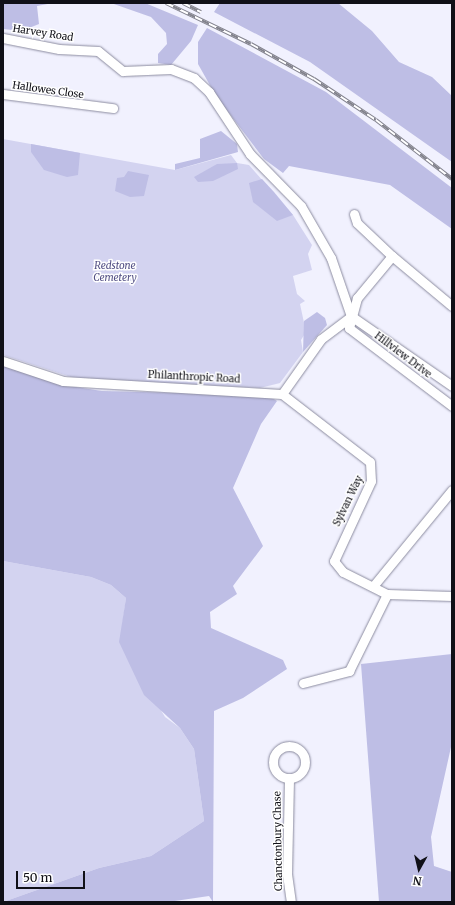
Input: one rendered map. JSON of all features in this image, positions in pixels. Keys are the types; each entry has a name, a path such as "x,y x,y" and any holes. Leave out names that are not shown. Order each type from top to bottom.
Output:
{"street":[{"name":"Harvey Road","path":"3,38 59,49 88,48 98,51 116,67 132,72 171,69 194,78 209,92 250,154 300,206 331,258 351,316"},
{"name":"Hallowes Close","path":"3,94 114,108"},
{"path":"354,214 357,223 392,256 452,306"},
{"path":"282,394 321,339 351,316 357,298 392,256"},
{"path":"351,316 452,386"},
{"name":"Hillview Drive","path":"351,316 349,328 452,406"},
{"name":"Philanthropic Road","path":"3,361 63,381 282,394"},
{"name":"Sylvan Way","path":"282,394 370,462 371,481 334,560 343,572 374,585 387,594"},
{"path":"374,585 452,490"},
{"path":"302,683 349,671 387,594 452,596"},
{"name":"Chanctonbury Chase","path":"288,779 287,874 291,902"}],"green space":[{"name":"Redstone Cemetery","path":"3,139 175,170 231,155 237,163 249,165 293,215 312,245 308,254 312,270 293,276 297,294 305,301 300,304 306,332 301,340 303,352 280,383 260,388 77,379 3,355"},
{"path":"3,561 91,577 111,585 126,598 120,642 165,717 180,728 194,749 204,821 151,856 99,868 3,902"}],"shaded area":[{"path":"3,3 53,3 37,6 39,24 29,28 30,32 3,29"},
{"path":"111,3 145,3 198,25 191,41 171,65 158,63 158,54 167,44 166,33 151,17"},
{"path":"220,3 338,3 372,31 399,62 432,77 452,96 452,162 310,62 214,12"},
{"path":"207,28 326,92 452,188 452,229 390,185 289,166 283,173 264,159 216,96 198,64 198,42"},
{"path":"221,131 237,144 238,152 175,170 175,164 200,158 200,139"},
{"path":"31,144 80,153 78,175 67,177 44,170 31,152"},
{"path":"237,163 238,169 213,181 198,182 194,177 217,164"},
{"path":"128,171 149,175 144,196 130,197 115,191 117,178 124,177"},
{"path":"262,179 293,215 277,221 253,202 249,183"},
{"path":"317,312 325,318 327,325 303,352 304,321"},
{"path":"3,366 63,385 102,391 267,395 277,401 261,424 233,488 263,546 233,586 237,594 210,612 211,628 283,660 287,669 243,698 214,711 213,902 209,896 168,902 3,902 99,868 151,856 204,821 194,749 180,728 144,695 119,642 126,598 111,585 91,577 3,561"},
{"path":"452,654 451,747 431,837 434,866 452,872 452,902 379,902 361,664"}],"railway":[{"path":"166,3 251,44 314,79 376,120 452,179"},
{"path":"183,3 201,12"}]}
